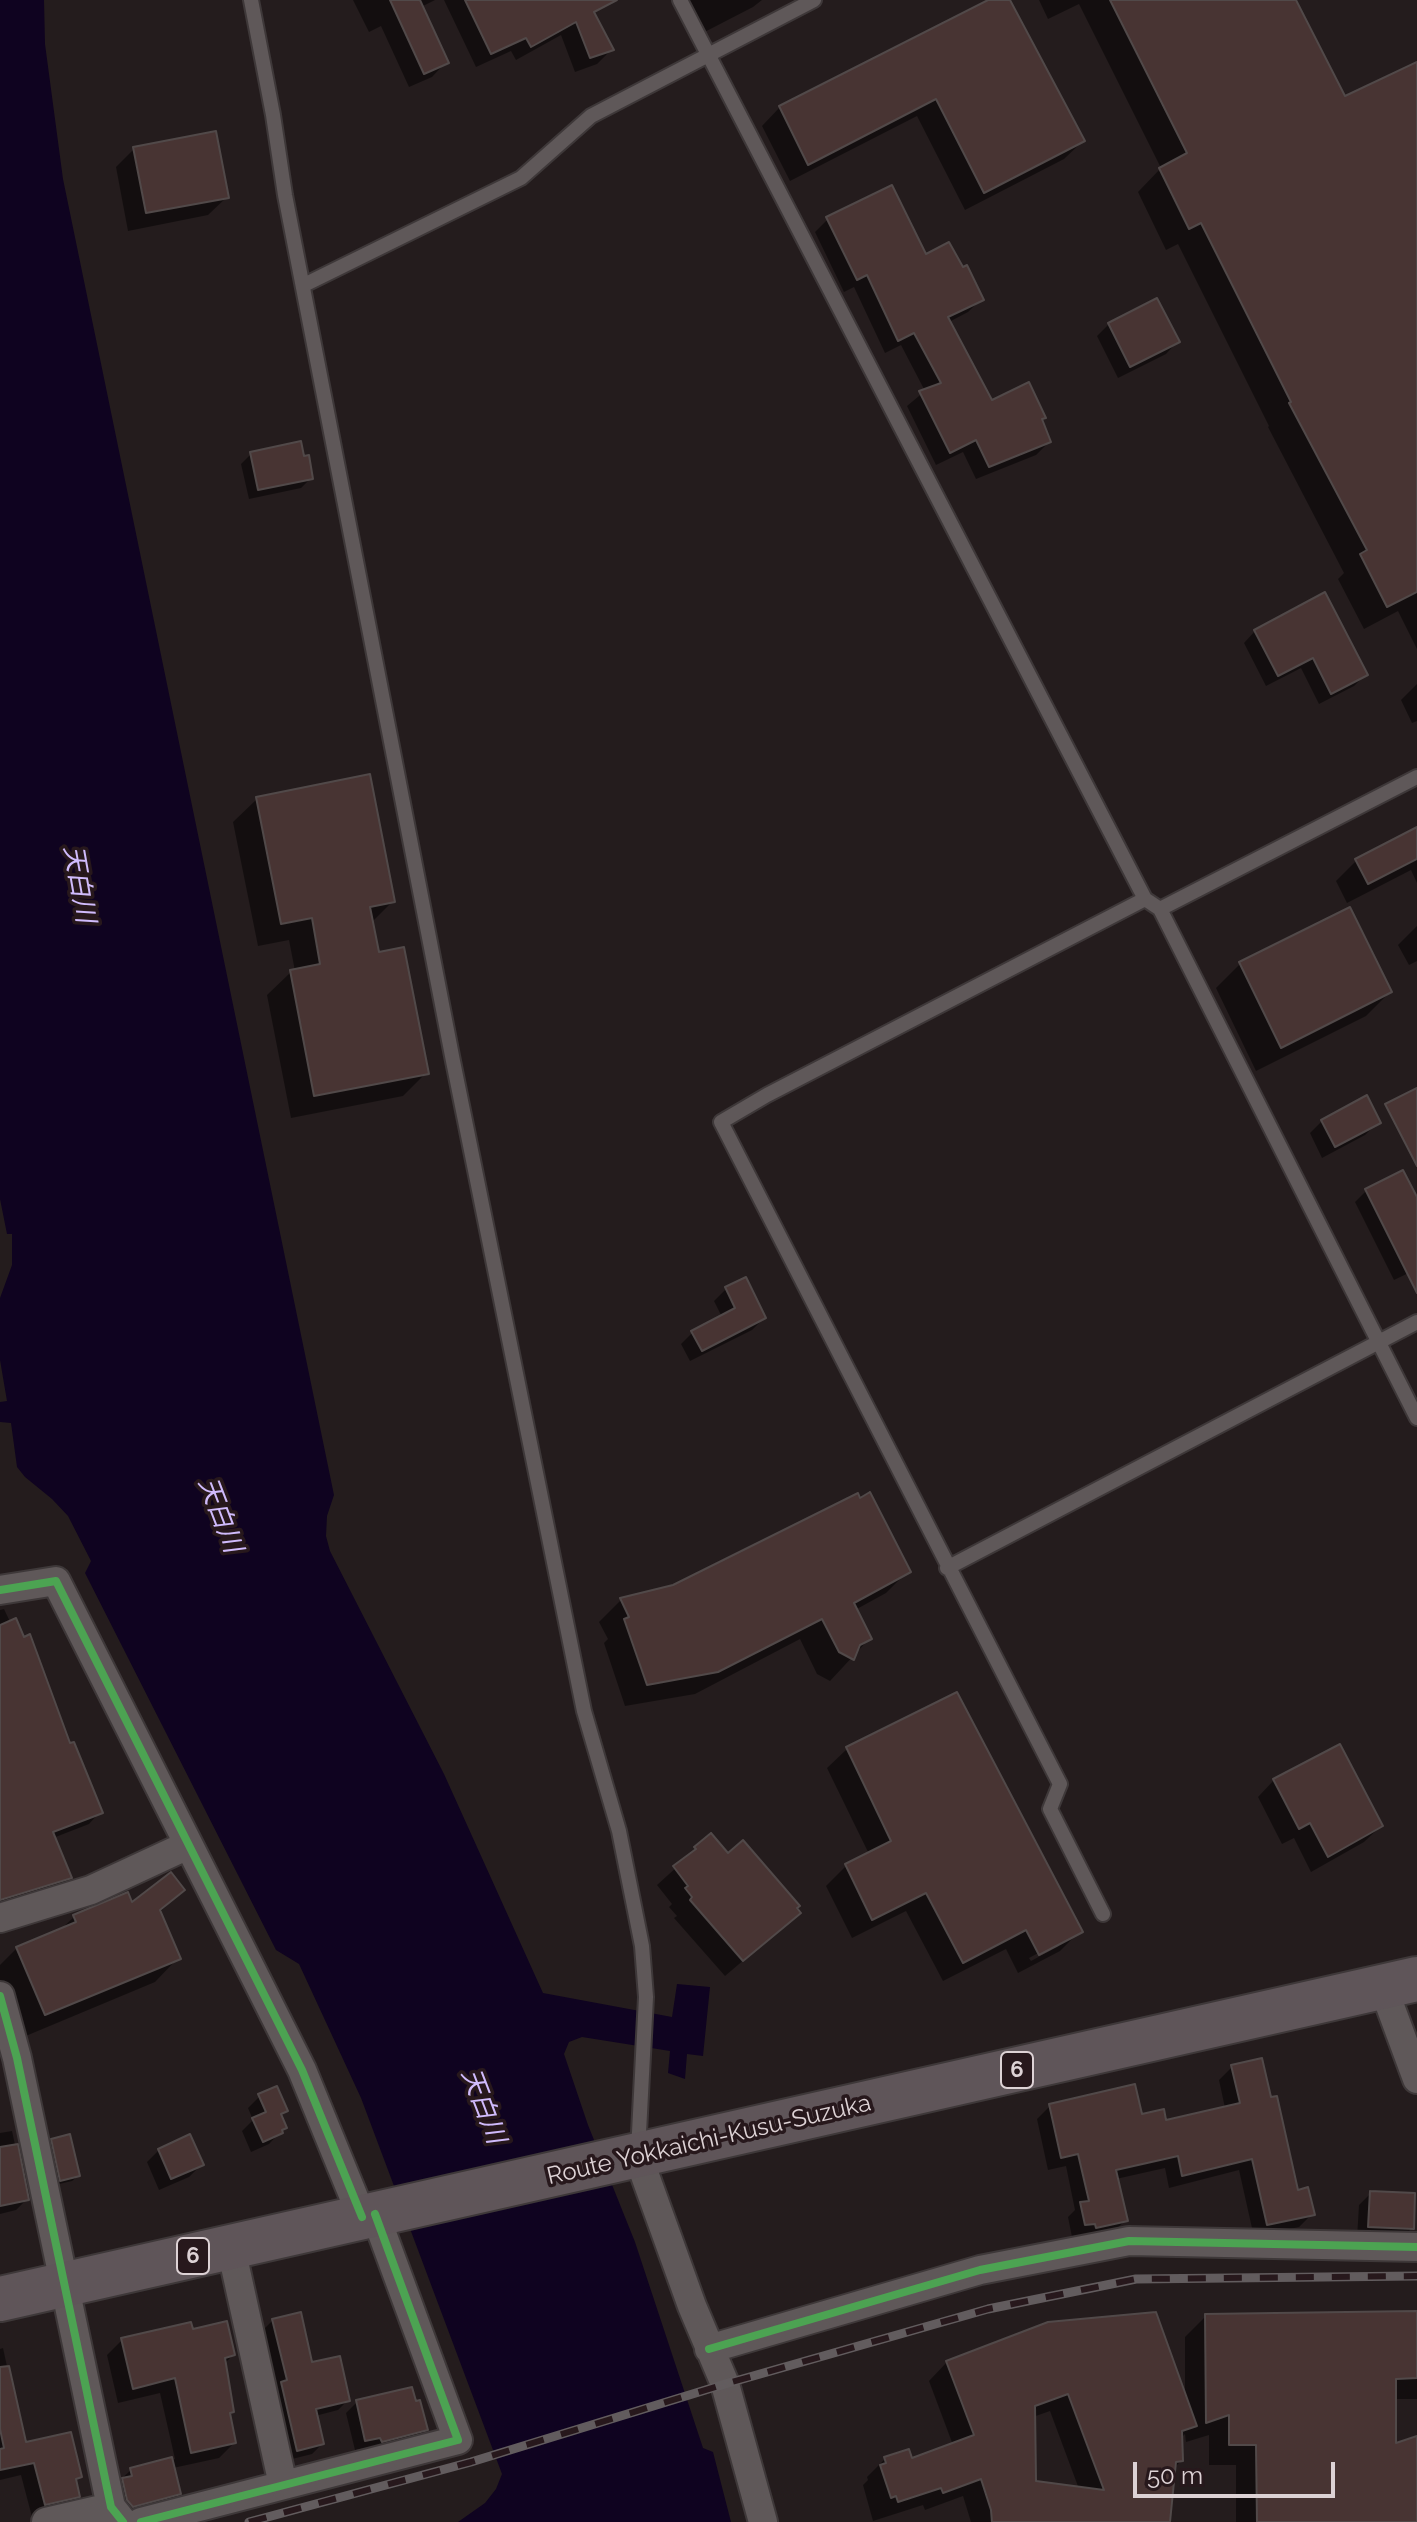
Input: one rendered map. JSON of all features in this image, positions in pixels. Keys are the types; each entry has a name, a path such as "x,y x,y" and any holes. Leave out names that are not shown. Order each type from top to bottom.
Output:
{"main road":[{"name":"Route Yokkaichi-Kusu-Suzuka","path":"0,2299 1400,1983"}],"street":[{"path":"0,1590 56,1581 374,2215 458,2440 141,2522"},
{"path":"0,1918 91,1890 188,1845"},
{"path":"1400,1983 1417,2079"},
{"path":"0,1996 9,2060 117,2515 46,2522"},
{"path":"628,2158 725,2384 763,2522"},
{"path":"709,2349 980,2270 1129,2241 1417,2247"},
{"path":"231,2248 283,2485"}],"lane":[{"path":"251,0 285,195 456,1076 581,1695 619,1831 642,1946 646,1997 628,2158"},
{"path":"680,0 1145,899 1160,909 1417,1418"},
{"path":"304,285 521,178 591,116 814,0"},
{"path":"1160,909 1417,777"},
{"path":"1103,1914 1050,1809 1060,1784 721,1122 767,1095 1145,899"},
{"path":"947,1568 1417,1322"}],"water":[{"name":"天白川","path":"0,0 44,0 45,44 63,179 334,1495 327,1516 326,1536 330,1551 444,1774 543,1993 672,2017 677,1984 710,1987 703,2056 687,2054 685,2079 668,2073 670,2051 582,2037 569,2042 564,2054 588,2125 635,2242 703,2448 713,2452 731,2522 458,2522 485,2503 496,2489 502,2474 361,2098 299,1964 276,1950 85,1573 91,1561 68,1516 17,1467 11,1423 0,1422 0,1402 7,1401 0,1360 0,1298 12,1265 12,1234 7,1234 0,1199"}],"building":[{"path":"390,0 420,0 449,63 424,74"},
{"path":"465,0 617,0 594,12 614,50 590,58 576,22 531,47 526,38 491,54"},
{"path":"988,0 1010,0 1085,141 984,193 936,99 808,165 779,106"},
{"path":"1110,0 1296,0 1345,96 1417,62 1417,592 1387,607 1360,554 1367,550 1289,403 1201,223 1189,229 1159,168 1187,153"},
{"path":"216,131 229,198 146,213 133,147"},
{"path":"892,185 926,254 949,242 963,267 967,265 984,300 948,317 992,400 1029,382 1046,418 1042,419 1051,442 989,467 976,440 950,453 919,391 941,383 914,333 898,341 867,275 857,280 826,217"},
{"path":"1157,298 1180,342 1130,367 1108,323"},
{"path":"301,441 304,456 309,455 313,479 258,490 250,452"},
{"path":"1325,592 1368,675 1331,694 1313,658 1278,676 1254,630"},
{"path":"370,774 395,902 370,907 379,952 404,947 429,1074 314,1096 290,970 320,964 312,918 281,924 256,797"},
{"path":"1417,827 1417,859 1368,884 1355,859"},
{"path":"1350,907 1392,992 1281,1048 1239,962"},
{"path":"1417,1088 1417,1166 1385,1104"},
{"path":"1367,1095 1381,1123 1335,1147 1321,1120"},
{"path":"1403,1170 1417,1197 1417,1293 1365,1189"},
{"path":"746,1277 766,1318 702,1351 691,1331 735,1308 725,1287"},
{"path":"870,1492 911,1572 854,1603 872,1639 860,1645 854,1660 839,1652 822,1619 718,1672 647,1685 624,1619 629,1617 620,1598 673,1585 858,1493 860,1498"},
{"path":"16,1618 24,1637 30,1634 70,1743 74,1742 103,1813 53,1832 72,1878 0,1900 0,1625"},
{"path":"957,1692 1083,1932 1039,1955 1026,1930 963,1963 926,1893 872,1920 845,1864 891,1841 846,1747"},
{"path":"1340,1744 1383,1826 1328,1857 1310,1823 1299,1829 1273,1779"},
{"path":"711,1833 728,1853 743,1840 800,1906 797,1908 801,1913 743,1961 690,1900 692,1897 685,1888 688,1886 673,1866"},
{"path":"171,1872 185,1890 160,1910 181,1959 45,2015 16,1947 76,1922 73,1915 128,1892 132,1902"},
{"path":"1262,2058 1271,2097 1277,2096 1298,2190 1308,2187 1315,2215 1267,2225 1252,2159 1182,2176 1178,2156 1116,2170 1128,2221 1096,2228 1095,2224 1085,2225 1080,2202 1089,2201 1078,2154 1061,2158 1049,2104 1135,2084 1142,2114 1164,2109 1166,2120 1240,2103 1231,2065"},
{"path":"277,2086 288,2111 281,2114 287,2128 263,2142 252,2118 266,2112 258,2094"},
{"path":"70,2134 80,2176 60,2181 51,2139"},
{"path":"190,2134 204,2165 171,2179 158,2149"},
{"path":"18,2144 29,2200 0,2206 0,2147"},
{"path":"1370,2191 1415,2193 1414,2229 1368,2227"},
{"path":"1417,2311 1417,2378 1396,2379 1396,2443 1417,2436 1417,2522 1257,2522 1256,2445 1229,2445 1229,2415 1206,2423 1205,2314"},
{"path":"301,2312 312,2362 340,2356 350,2401 316,2409 324,2444 297,2451 281,2382 287,2380 272,2319"},
{"path":"1156,2312 1197,2426 1182,2431 1183,2461 1176,2462 1170,2522 992,2522 981,2479 943,2493 941,2488 898,2502 896,2496 891,2498 880,2465 886,2463 884,2457 909,2449 912,2458 974,2435 946,2361 1048,2322","holes":["1068,2394 1104,2490 1036,2481 1035,2406"]},
{"path":"227,2321 235,2355 225,2358 236,2443 191,2453 175,2378 133,2389 121,2338 191,2322 193,2329"},
{"path":"9,2366 26,2442 71,2432 82,2477 76,2479 80,2497 45,2505 34,2463 0,2470 0,2449 4,2448 0,2429 0,2367"},
{"path":"412,2387 416,2401 420,2400 428,2430 382,2442 380,2438 365,2441 356,2400"},
{"path":"172,2457 181,2494 133,2507 127,2500 122,2478 132,2476 130,2468"}],"railway":[{"path":"249,2522 471,2462 725,2384 988,2309 1136,2279 1417,2276"}],"cycle path":[{"path":"0,1590 56,1581 302,2070 362,2217"},
{"path":"0,1996 17,2058 111,2507 123,2522"},
{"path":"141,2522 458,2440 375,2214"},
{"path":"709,2349 980,2270 1129,2241 1417,2247"}]}
